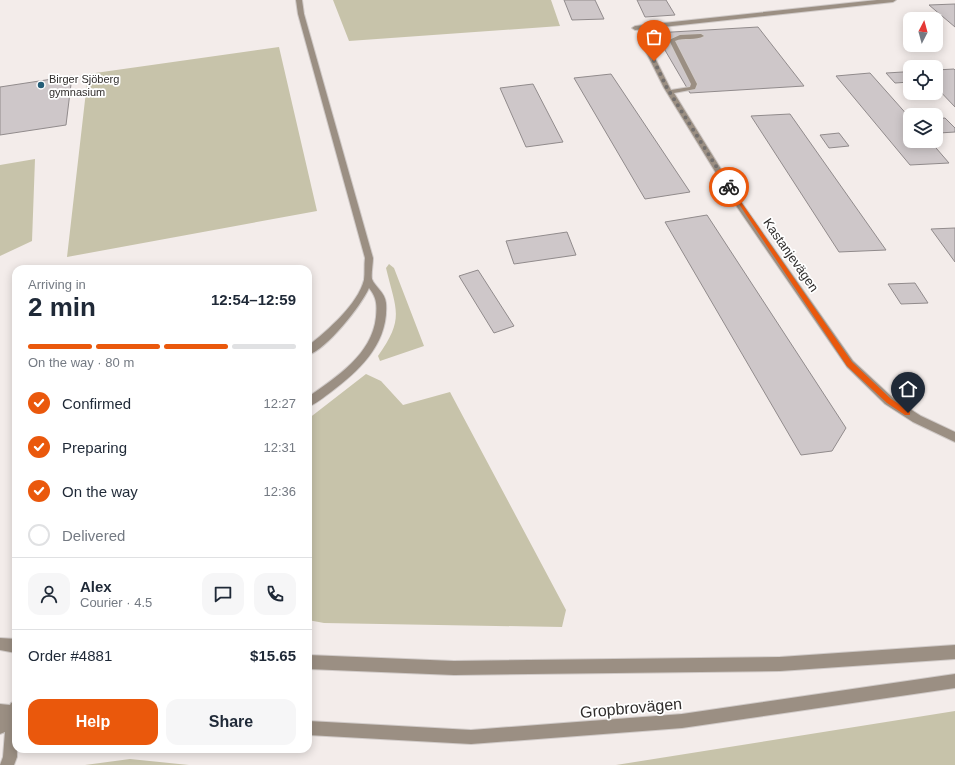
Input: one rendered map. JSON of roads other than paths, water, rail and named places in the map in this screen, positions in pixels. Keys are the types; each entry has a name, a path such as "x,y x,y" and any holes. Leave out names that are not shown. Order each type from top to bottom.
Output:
{"street":[{"path":"299,0 369,258 368,280 345,317 327,336 312,348"},
{"path":"635,28 893,0"},
{"path":"670,92 688,90 693,88 694,84 672,40 680,37 701,36"},
{"name":"Kastanjevägen","path":"647,48 670,92 739,204 850,364 889,401 917,419 955,437"},
{"path":"312,400 347,374 362,359 376,339 382,322 380,298 368,280"},
{"path":"0,644 12,646"},
{"path":"312,662 454,668 780,664 955,652"},
{"name":"Gropbrovägen","path":"312,728 471,737 682,721 940,685 955,681"},
{"path":"0,727 11,711"},
{"path":"6,765 10,756 11,711"}],"place":[{"name":"Birger Sjöberg gymnasium","path":"41,85"}]}
